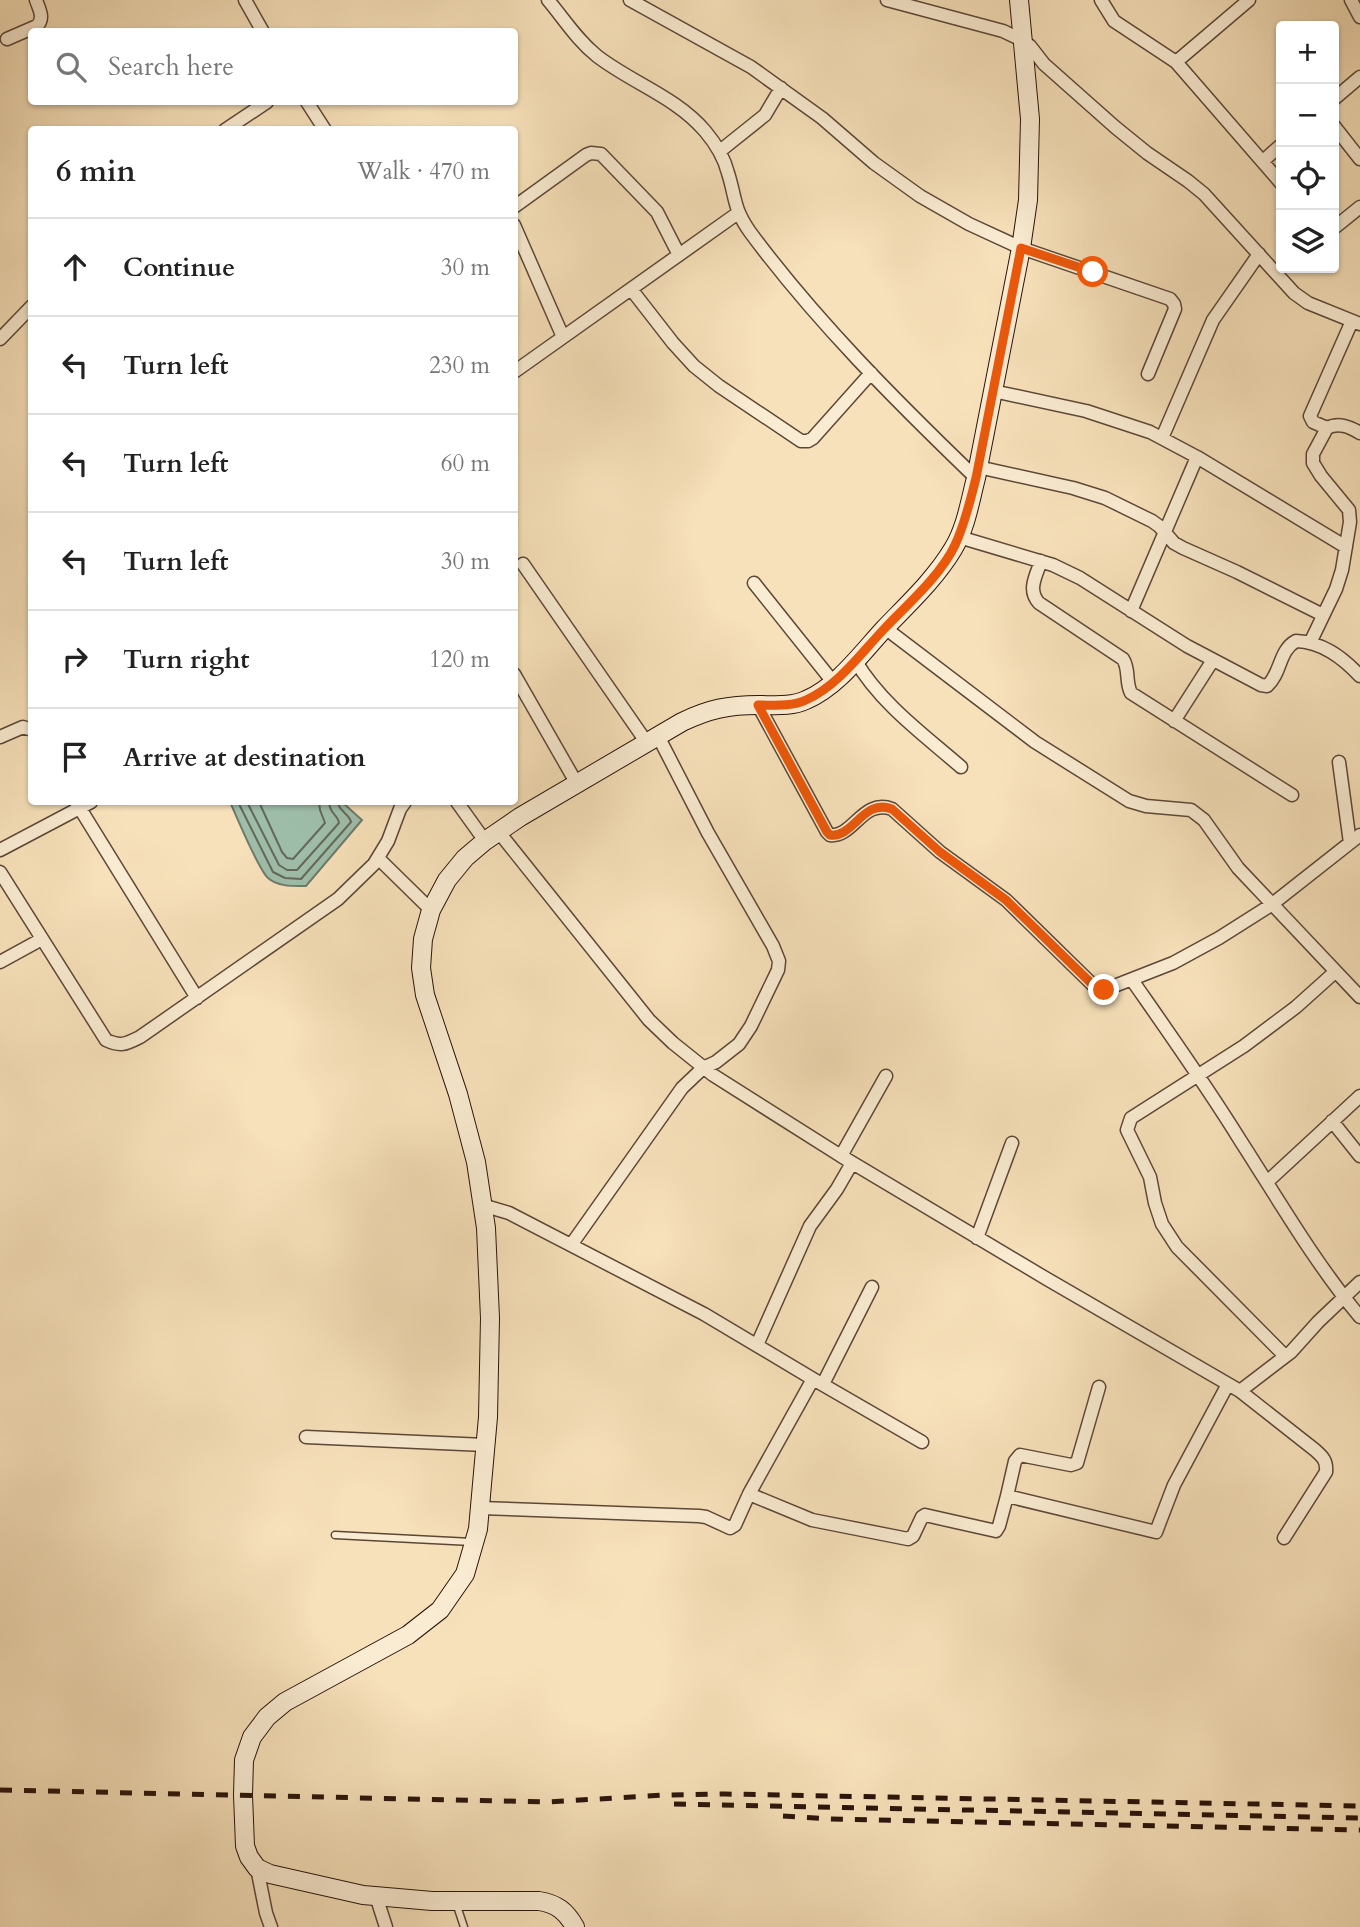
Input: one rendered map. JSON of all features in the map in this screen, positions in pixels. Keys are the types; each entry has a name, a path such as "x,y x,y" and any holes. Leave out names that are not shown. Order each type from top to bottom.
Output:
{"street":[{"path":"32,28 40,23 41,16 36,0"},
{"path":"245,0 262,28"},
{"path":"630,0 751,67 822,118 874,163 920,196 969,224 1021,248 1170,299 1175,309 1148,374"},
{"path":"887,0 1003,31 1022,40 1044,64 1115,127 1204,194 1294,293 1308,303 1356,323 1310,416 1313,422 1327,428 1339,425 1360,433"},
{"path":"271,1927 257,1868 245,1846 244,1760 252,1737 267,1717 285,1702 408,1635 440,1610 465,1574 478,1529 488,1417 490,1318 486,1228 476,1162 458,1094 425,995 421,968 422,939 431,910 447,880 465,858 491,836 653,739 705,711 727,706 783,705 805,701 825,689 936,574 955,547 967,514 977,472 1028,200 1030,119 1019,0"},
{"path":"1101,0 1115,21 1127,31 1176,62 1276,177"},
{"path":"1176,62 1249,0"},
{"path":"1351,0 1360,17"},
{"path":"551,1 581,41 598,57 686,111 705,131 720,151 729,174 738,213 750,233 819,317 903,408 977,472 1073,488 1105,498 1152,520 1174,543 1183,548 1323,615"},
{"path":"7,39 28,30"},
{"path":"1339,95 1360,77"},
{"path":"720,151 765,115 781,88"},
{"path":"231,126 262,105"},
{"path":"309,105 322,126"},
{"path":"1339,133 1360,159"},
{"path":"1263,161 1279,147"},
{"path":"518,204 586,155 596,153 657,212 679,255"},
{"path":"1339,224 1360,207"},
{"path":"518,369 738,213"},
{"path":"518,234 564,337"},
{"path":"1162,438 1213,320 1259,254"},
{"path":"631,289 694,366 801,441 813,438 871,373"},
{"path":"0,339 28,310"},
{"path":"993,391 1120,420 1162,438 1346,547"},
{"path":"1310,643 1336,589 1350,522 1349,510 1313,463 1313,454 1327,428"},
{"path":"1130,611 1196,457"},
{"path":"959,537 1041,561 1080,578 1187,646 1261,685 1267,686 1274,680 1289,644 1296,641 1310,643 1336,654 1360,676"},
{"path":"1041,561 1032,587 1034,598 1123,659 1127,666 1131,693 1292,796"},
{"path":"523,564 653,739 773,946 779,961 775,979 739,1044 704,1068 682,1088 571,1245"},
{"path":"754,583 833,682"},
{"path":"885,628 1035,742 1129,801 1146,806 1191,810 1197,814 1238,868 1360,997"},
{"path":"855,660 884,700 961,767"},
{"path":"1174,721 1213,660"},
{"path":"518,681 577,784"},
{"path":"758,705 830,835 838,835 873,808 884,806 892,809 940,852 1006,900 1094,986 1104,990 1196,951 1271,905 1355,839 1339,762"},
{"path":"0,737 17,728 28,729"},
{"path":"0,850 79,805"},
{"path":"83,805 197,998"},
{"path":"0,872 106,1040 116,1045 127,1044 338,900 378,858 403,805"},
{"path":"460,805 491,836 649,1020 704,1068 847,1160 1234,1387 1323,1457 1327,1464 1326,1472 1284,1538"},
{"path":"378,858 431,910"},
{"path":"0,962 42,939"},
{"path":"1286,1356 1177,1247 1163,1224 1155,1203 1150,1177 1127,1130 1131,1118 1270,1028 1335,972"},
{"path":"1132,980 1199,1074 1267,1182 1360,1317"},
{"path":"757,1345 810,1226 837,1189 847,1160 886,1076"},
{"path":"1267,1182 1360,1096"},
{"path":"1332,1121 1360,1156"},
{"path":"977,1238 1012,1143"},
{"path":"482,1205 509,1213 694,1308 922,1442"},
{"path":"1007,1496 1156,1532 1174,1485 1234,1387 1286,1356 1360,1282"},
{"path":"480,1508 699,1516 730,1528 736,1525 749,1494 873,1287"},
{"path":"749,1494 812,1520 908,1539 913,1536 925,1515 996,1531 1015,1461 1020,1455 1071,1465 1077,1462 1099,1387"},
{"path":"306,1437 485,1445"},
{"path":"257,1868 285,1879 376,1896 432,1901 551,1903 560,1907 575,1927"},
{"path":"376,1896 386,1927"}],"lane":[{"path":"335,1535 474,1542"},
{"path":"456,1901 464,1927"}],"water":[{"path":"231,805 345,805 362,820 306,886 272,881 253,854"}],"railway":[{"path":"0,1790 548,1802 725,1794 1360,1806"},
{"path":"674,1804 1360,1818"},
{"path":"783,1816 1360,1830"}],"route":[{"path":"1093,272 1021,248 976,478 955,547 936,574 825,689 805,701 783,705 758,705 830,835 838,835 873,808 884,806 892,809 940,852 1006,900 1094,986 1104,990"}]}
